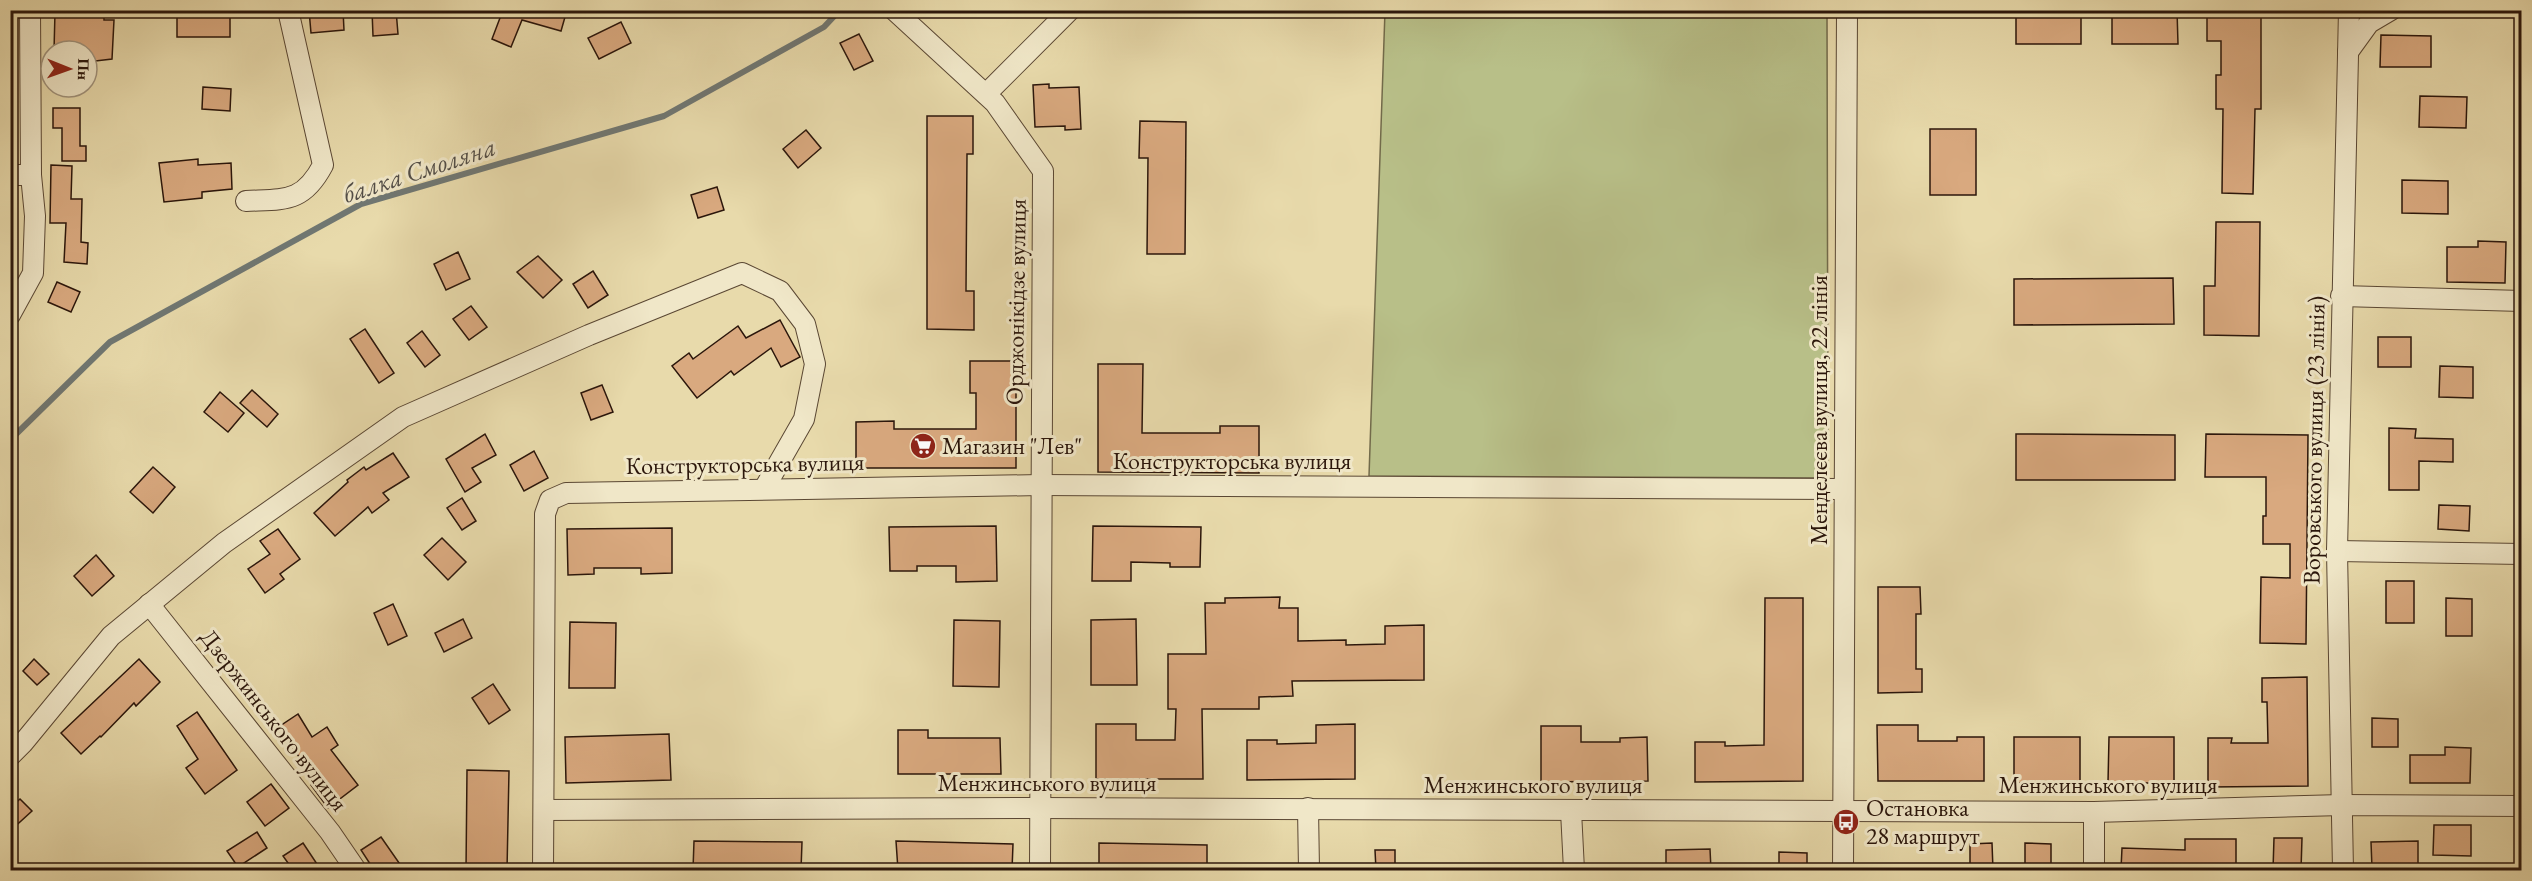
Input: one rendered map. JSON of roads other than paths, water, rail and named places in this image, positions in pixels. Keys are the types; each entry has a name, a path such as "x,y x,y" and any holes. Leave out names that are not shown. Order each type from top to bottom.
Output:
{"street":[{"path":"10,315 33,273 35,216 31,175 30,10"},
{"path":"246,201 290,199 313,184 323,165 288,10"},
{"name":"Орджонікідзе вулиця","path":"894,10 995,103 1043,171 1040,870"},
{"path":"986,94 1070,10"},
{"name":"Менделєєва вулиця, 22 лінія","path":"1843,870 1847,10"},
{"name":"Воровського вулиця (23 лiнiя)","path":"2343,870 2337,551 2349,10"},
{"path":"2348,52 2369,23 2391,10"},
{"path":"10,175 31,175"},
{"path":"10,756 111,636 224,543 403,417 589,335 742,273 780,291 805,324 815,364 804,419 764,489"},
{"path":"2341,296 2522,301"},
{"name":"Конструкторська вулиця","path":"544,810 545,514 550,500 566,493 1040,485 1843,489"},
{"path":"2337,551 2522,554"},
{"name":"Дзержинського вулиця","path":"149,604 330,832 356,870"},
{"name":"Менжинського вулиця","path":"544,810 1308,808 1571,812 2094,812 2342,805 2522,806"},
{"path":"1308,808 1309,870"},
{"path":"543,870 544,810"},
{"path":"1571,812 1574,870"},
{"path":"2094,812 2094,870"}],"waterway":[{"name":"балка Смоляна","path":"10,440 110,342 361,204 664,116 824,27 840,10"}],"place":[{"name":"Магазин \"Лев\"","path":"923,446"},
{"name":"Остановка 28 маршрут","path":"1846,822"}]}
